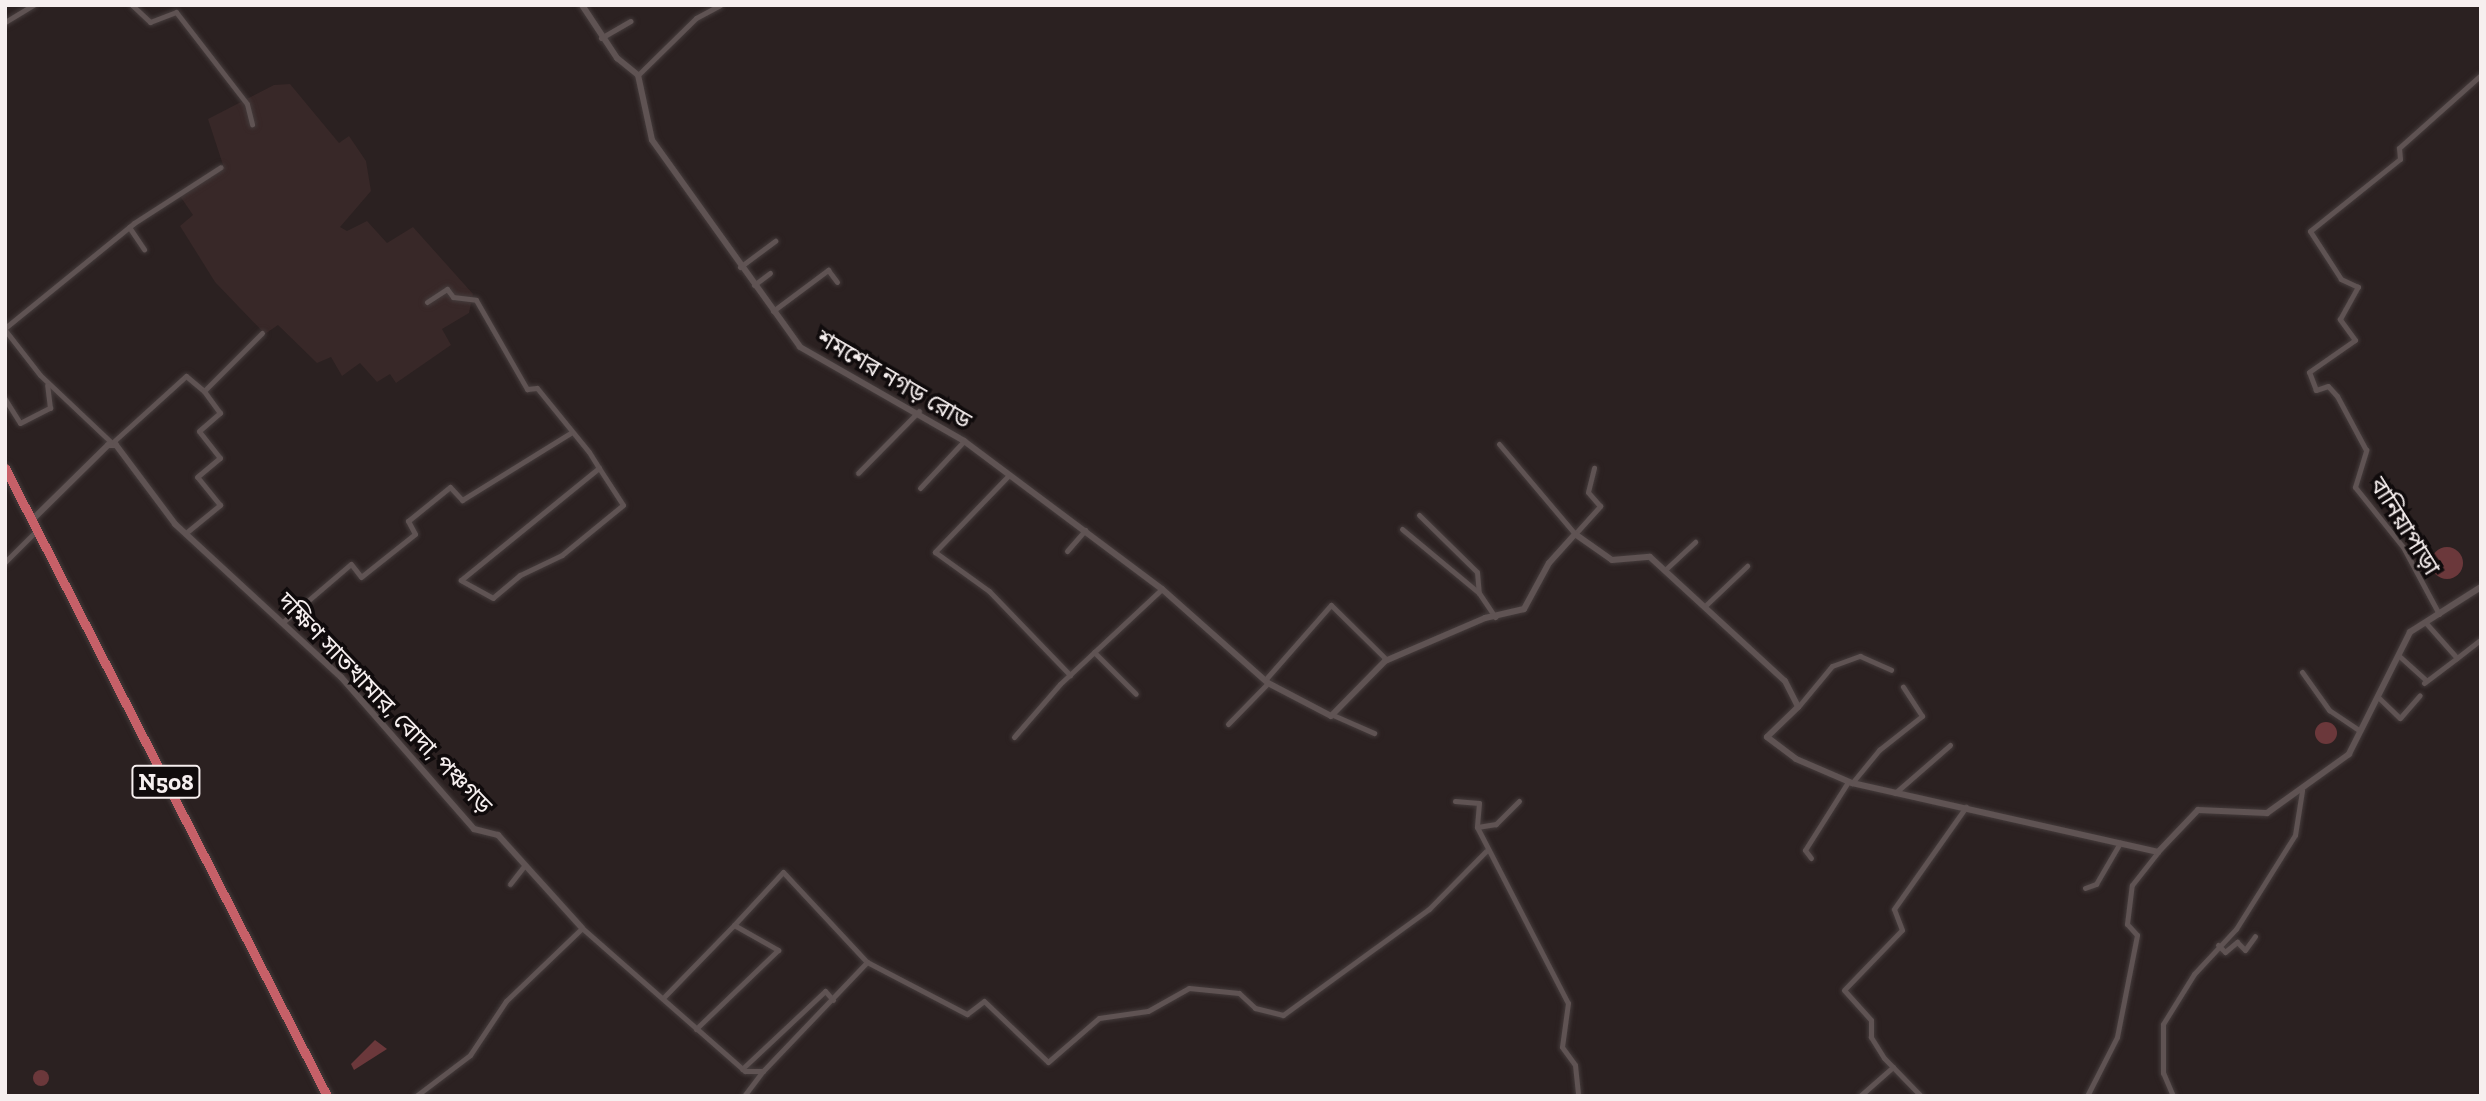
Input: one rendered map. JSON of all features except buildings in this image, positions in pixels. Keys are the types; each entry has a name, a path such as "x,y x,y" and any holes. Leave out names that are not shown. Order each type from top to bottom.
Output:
{"highway":[{"name":"N508","path":"5,468 327,1096"}],"street":[{"path":"5,22 33,5"},
{"path":"132,5 150,22 176,12 247,104 252,124"},
{"path":"582,5 601,38 638,75 696,19 720,5"},
{"path":"601,38 630,21"},
{"name":"শমশের নগড় রোড","path":"638,75 652,139 740,267 800,347 876,395 919,411 964,442 1162,589 1267,682 1332,715"},
{"name":"বানিয়াপাড়া","path":"2439,614 2403,547 2355,487 2366,450 2337,396 2328,386 2316,390 2309,372 2355,340 2340,319 2358,287 2342,279 2310,231 2400,159 2399,148 2481,75"},
{"name":"দক্ষিণ সাতখামার, বোদা, পঞ্চগড়","path":"221,167 129,227 6,329 40,375 112,443 187,533 341,677 474,830 498,835 582,928 742,1069"},
{"path":"129,227 144,249"},
{"path":"740,267 775,241"},
{"path":"773,311 828,270 838,282"},
{"path":"754,285 770,273"},
{"path":"427,302 447,289 453,297 476,300 527,389 537,388 599,468 623,505 596,529 493,598 461,580 579,489 599,468"},
{"path":"204,391 262,333"},
{"path":"32,520 186,376 204,391 220,413 199,431 220,458 197,477 220,505 187,533"},
{"path":"5,399 20,423 50,408 47,385"},
{"path":"858,473 919,411"},
{"path":"283,622 351,564 361,577 415,534 408,521 450,487 462,500 572,432"},
{"path":"920,488 964,442"},
{"path":"1499,444 1576,534 1612,560 1650,557 1666,569 1785,681 1798,707"},
{"path":"1374,733 1332,715 1387,660 1495,617 1524,609 1549,562 1600,506 1588,492 1594,468"},
{"path":"1009,475 935,552 989,591 1070,676"},
{"path":"1419,515 1477,572 1479,593"},
{"path":"1402,529 1479,593 1495,617"},
{"path":"5,562 37,530"},
{"path":"1067,551 1085,530"},
{"path":"1666,569 1695,542"},
{"path":"1706,606 1747,566"},
{"path":"2087,1096 2117,1037 2137,935 2127,924 2132,885 2158,852 2198,810 2267,813 2302,791 2349,754 2410,632 2481,587"},
{"path":"1014,737 1070,676 1162,589"},
{"path":"1228,724 1331,605 1387,660"},
{"path":"2426,623 2457,658"},
{"path":"2398,655 2425,681 2481,639"},
{"path":"1094,652 1136,694"},
{"path":"1891,670 1860,656 1832,666 1798,707 1767,737 1796,759 1850,783 2158,852"},
{"path":"2302,672 2329,710 2360,731"},
{"path":"1811,858 1805,850 1850,783 1880,750 1922,716 1903,687"},
{"path":"2378,697 2400,718 2420,695"},
{"path":"1895,793 1950,746"},
{"path":"2174,1096 2163,1073 2161,1031 2218,945 2236,929 2295,835 2302,791"},
{"path":"1455,801 1479,803 1477,827 1486,851 1568,1003 1562,1047 1575,1065 1575,1095"},
{"path":"1477,827 1496,824 1519,801"},
{"path":"1921,1096 1893,1067 1871,1037 1871,1020 1844,990 1902,930 1894,909 1966,807"},
{"path":"2085,888 2096,884 2120,843"},
{"path":"663,998 783,872 867,962 967,1014 984,1000 999,1009 1048,1062 1099,1018 1148,1011 1189,988 1239,993 1255,1008 1283,1015 1429,909 1486,851"},
{"path":"510,884 525,865"},
{"path":"696,1029 778,950 734,925"},
{"path":"416,1096 470,1055 506,1001 582,928"},
{"path":"2218,945 2225,952 2236,942 2245,950 2255,936"},
{"path":"744,1096 763,1070 867,962"},
{"path":"742,1069 825,991 833,1000"},
{"path":"1860,1096 1893,1067"},
{"path":"742,1069 763,1070"}],"shaded area":[{"path":"290,84 339,143 349,136 366,161 371,191 340,227 347,231 367,221 387,243 413,227 473,294 469,313 442,329 451,345 396,383 390,374 377,382 360,363 342,376 331,357 317,363 278,325 265,334 215,282 180,226 193,215 180,196 224,168 208,119 274,85"},
{"path":"2447,547 2459,551 2463,563 2459,575 2447,579 2435,575 2431,563 2435,551"},
{"path":"2322,722 2330,722 2337,729 2337,737 2330,744 2322,744 2315,737 2315,729"},
{"path":"375,1040 387,1049 354,1070 351,1064"},
{"path":"38,1070 44,1070 49,1078 47,1084 38,1086 33,1081 33,1075"}]}
